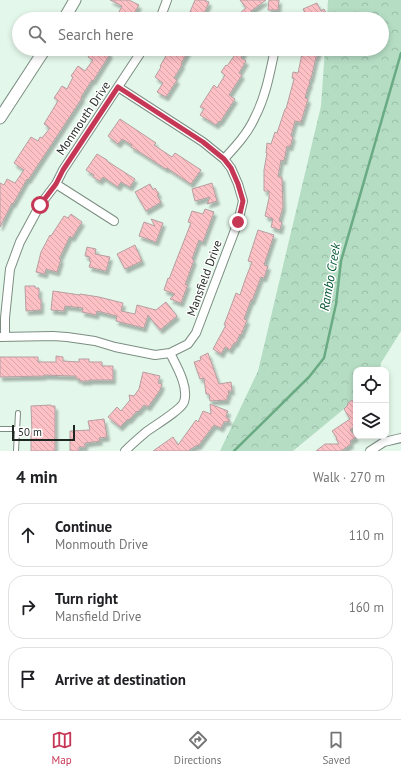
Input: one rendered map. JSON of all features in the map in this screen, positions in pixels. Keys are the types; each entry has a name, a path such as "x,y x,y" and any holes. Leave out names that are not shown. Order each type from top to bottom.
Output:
{"street":[{"path":"68,12 75,0"},
{"path":"163,12 167,0"},
{"path":"0,118 40,56"},
{"name":"Monmouth Drive","path":"3,337 10,270 20,242 40,205 56,184 66,164 138,56"},
{"path":"224,159 240,141 256,116 264,96 273,56"},
{"name":"Mansfield Drive","path":"3,337 68,337 95,341 115,347 156,355 170,353 188,344 196,333 238,222 243,201 238,184 231,168 224,159 203,142 118,87"},
{"path":"56,184 114,221"},
{"path":"126,451 145,432 177,412 184,404 185,395 182,378 170,353"},
{"path":"370,451 384,442 401,438"}],"lane":[{"path":"16,451 18,413"},
{"path":"0,429 17,429"}],"green space":[{"path":"328,0 401,0 401,331 381,363 380,367 353,367 353,401 293,451 220,451 258,371 321,106 325,56 389,56 389,12 327,12"}],"building":[{"path":"110,0 129,0 139,5 135,12 119,12 122,6"},
{"path":"195,0 204,0 209,2 205,12 190,12"},
{"path":"240,0 266,0 251,11 252,12 241,12 246,8"},
{"path":"269,0 279,0 278,10 268,10"},
{"path":"317,3 321,11 324,9 326,12 304,12 303,9"},
{"path":"109,56 28,180 27,179 13,204 12,203 0,227 0,183 4,185 7,179 15,183 24,170 14,163 31,137 38,141 40,137 42,138 50,128 44,124 58,101 54,98 62,86 67,89 73,77 71,76 78,66 85,71 93,60 88,57"},
{"path":"166,56 185,56 174,78 177,80 166,97 157,92 163,83 155,77 161,67 160,66"},
{"path":"234,56 242,56 241,58 246,61 239,73 242,75 229,95 235,99 220,122 219,121 216,125 200,115 204,109 200,107 214,85 217,88 225,75 221,72 226,65 227,66"},
{"path":"302,56 317,56 305,98 308,99 301,122 295,121 290,147 287,146 284,161 281,160 278,177 282,177 283,207 279,221 282,222 280,230 271,227 273,219 265,216 269,198 269,191 264,191 264,170 267,143 271,144 275,132 277,133 286,109 294,79 292,78 293,72 298,73"},
{"path":"120,119 156,143 154,145 172,157 175,153 201,170 191,184 131,147 132,145 122,139 118,144 108,136"},
{"path":"97,154 135,179 130,187 121,182 118,187 103,177 100,181 86,170"},
{"path":"212,183 217,201 207,204 210,197 195,201 192,189"},
{"path":"150,184 153,190 155,188 159,194 157,195 161,202 146,211 135,192"},
{"path":"205,209 214,212 203,242 199,240 192,259 194,260 185,285 188,284 181,303 170,299 175,294 164,290 191,223 188,222 192,211 203,214"},
{"path":"71,214 82,222 72,238 70,236 59,259 61,259 57,272 46,269 45,274 36,272 41,252 50,235 51,236 64,216 68,218"},
{"path":"151,219 163,223 156,242 139,236 144,222 155,226"},
{"path":"258,230 274,235 264,265 268,266 264,278 261,277 252,301 251,300 244,319 247,320 241,335 240,334 236,343 234,343 230,350 225,347 221,354 213,349 226,325 224,325 236,293 240,295 252,262 248,261"},
{"path":"135,245 142,261 125,269 117,254"},
{"path":"87,247 96,249 95,254 110,257 106,271 89,267 91,261 89,261 90,257 85,256"},
{"path":"25,286 35,286 35,288 39,288 41,310 26,311"},
{"path":"53,291 99,297 123,303 121,311 135,314 137,305 156,310 166,302 177,316 160,330 148,315 144,328 116,321 117,316 97,311 96,315 82,312 83,308 65,306 64,311 51,310"},
{"path":"208,353 219,384 231,382 232,391 228,391 229,395 227,396 227,400 210,401 209,394 206,394 204,378 200,379 194,362 201,360 200,357"},
{"path":"56,356 63,357 63,361 79,362 79,359 89,359 89,362 102,362 102,366 113,366 113,380 80,381 80,379 76,379 76,376 44,375 0,377 0,357 38,357 38,362 56,362"},
{"path":"143,372 160,376 158,383 162,384 160,390 148,407 144,405 120,427 108,417 117,407 121,411 130,400 129,395 134,396 139,389"},
{"path":"352,400 353,428 350,430 353,434 353,439 350,441 351,444 341,451 316,451 325,444 339,444 332,431 350,419 344,409 348,405 347,404"},
{"path":"210,404 228,411 226,416 230,421 224,422 221,428 214,425 198,446 197,445 188,451 153,451 173,437 178,445 196,420 198,422 203,411 211,414"},
{"path":"31,406 55,406 55,451 31,451"},
{"path":"104,419 107,437 99,438 100,441 85,443 85,447 79,447 79,451 70,451 70,431 90,430 88,421"}],"waterway":[{"name":"Rambo Creek","path":"234,451 309,377 324,358 336,304 341,261 401,53"}],"route":[{"path":"40,205 56,184 63,170 118,87 203,142 224,159 231,168 243,201 238,222"}]}
